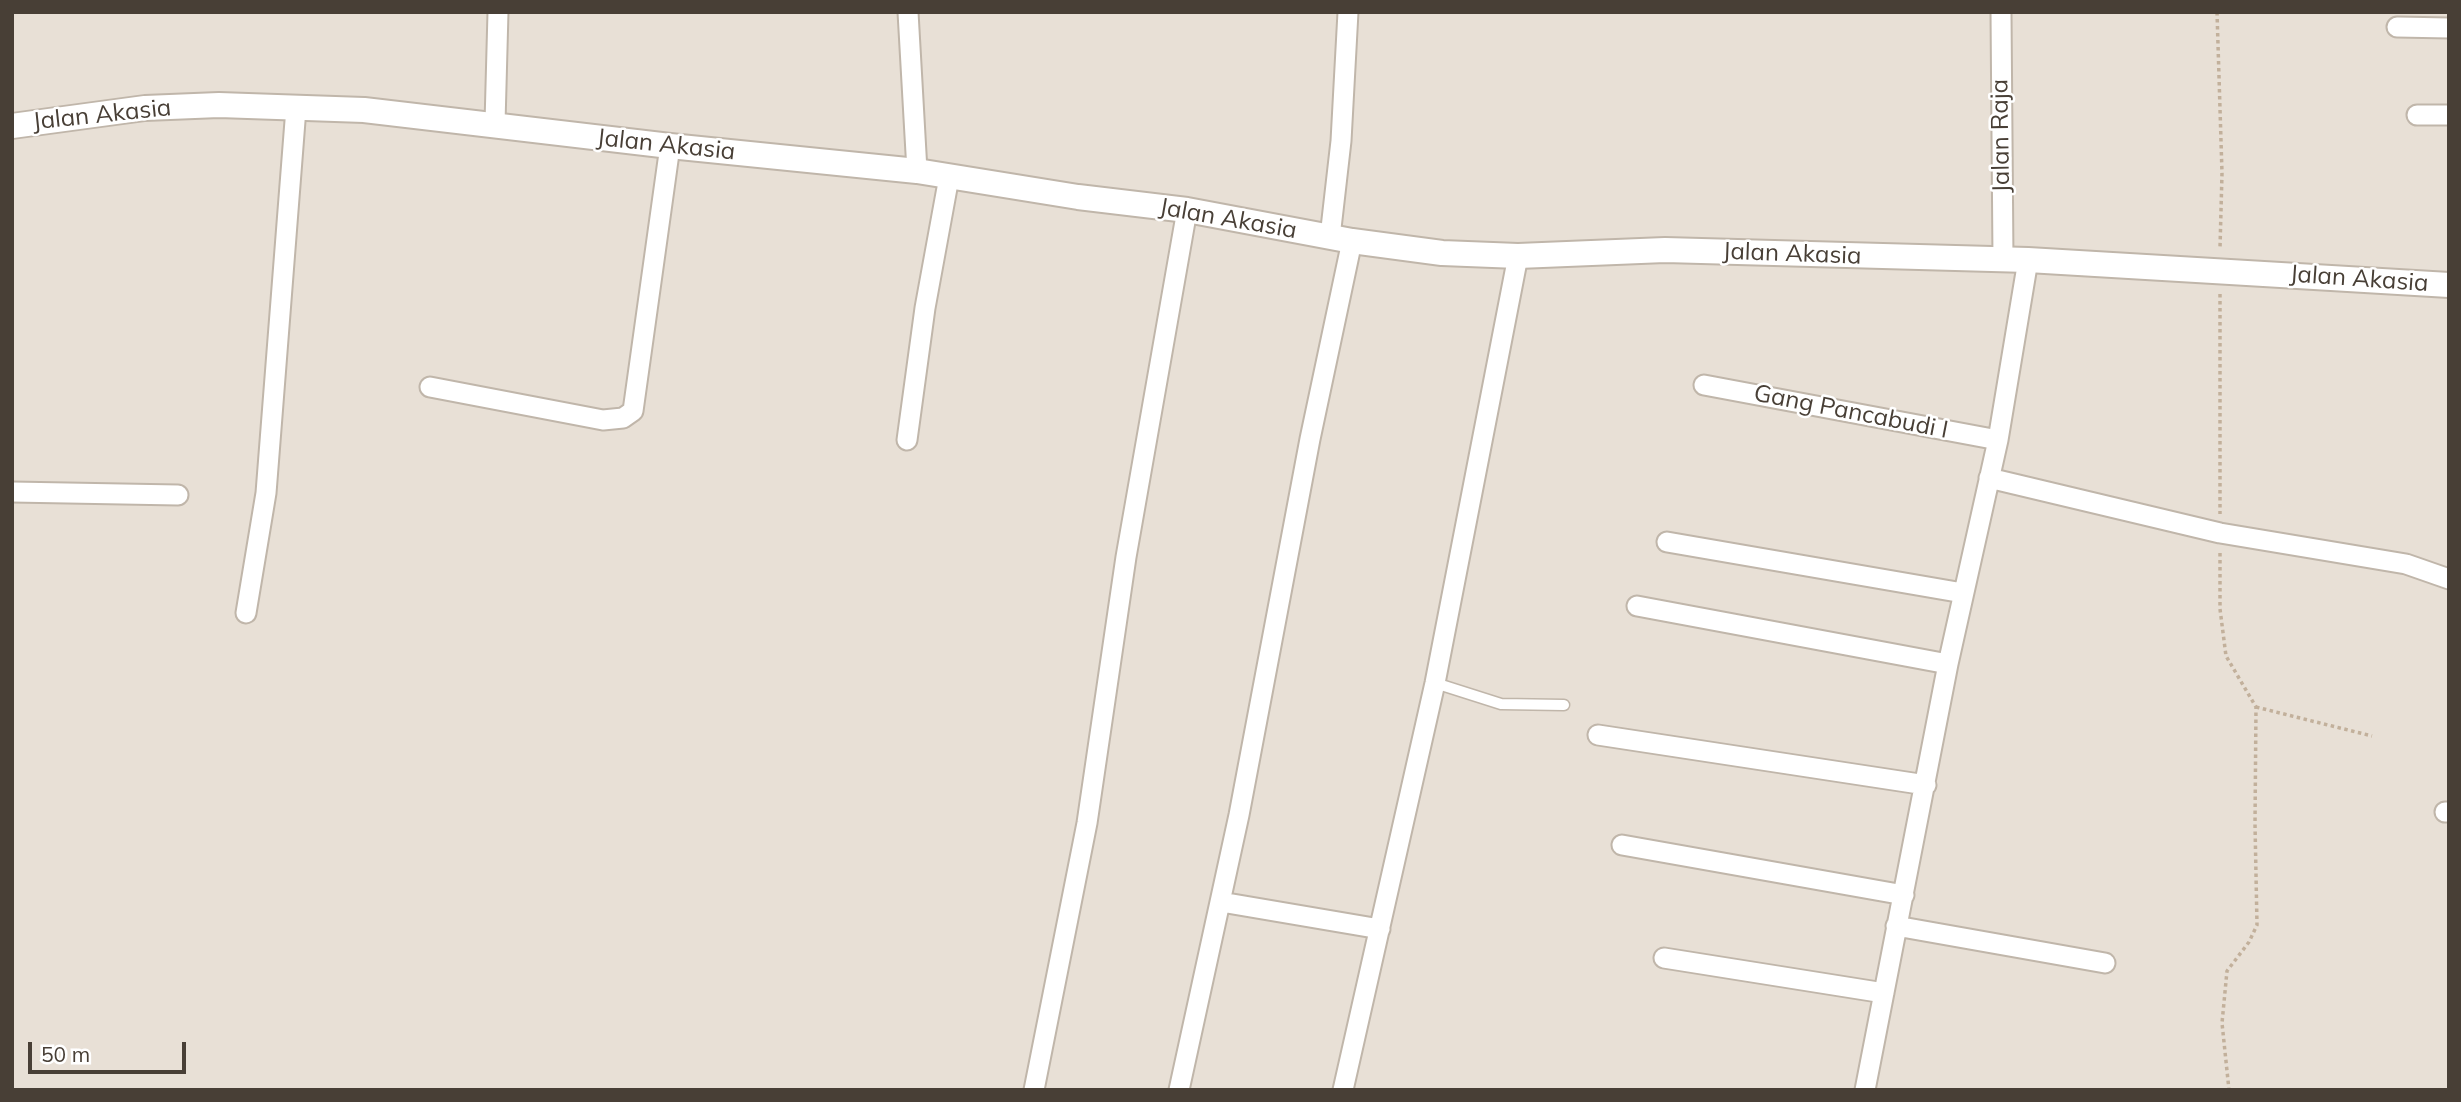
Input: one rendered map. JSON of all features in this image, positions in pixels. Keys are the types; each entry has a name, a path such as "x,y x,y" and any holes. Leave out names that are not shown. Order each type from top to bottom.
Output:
{"street":[{"path":"495,123 498,12"},
{"path":"908,12 918,172"},
{"path":"1179,1090 1221,902 1310,439 1341,239 1341,141 1348,12"},
{"name":"Jalan Raja","path":"2000,12 2003,260"},
{"path":"2397,27 2449,28"},
{"name":"Jalan Akasia","path":"12,126 145,108 219,105 365,110 918,172 1078,197 1187,210 1341,239 1442,253 1518,256 1665,250 2028,260 2449,285"},
{"path":"246,613 266,493 296,108"},
{"path":"2417,115 2449,116"},
{"path":"430,387 603,420 623,418 633,411 670,146"},
{"path":"906,440 925,307 949,177"},
{"path":"1034,1090 1087,823 1126,556 1187,210"},
{"path":"1343,1090 1436,683 1518,256"},
{"path":"1865,1090 1948,664 1998,440 2028,260"},
{"name":"Gang Pancabudi I","path":"1704,385 1998,440"},
{"path":"1989,478 2220,533 2406,564 2449,579"},
{"path":"12,492 178,495"},
{"path":"1667,541 1963,593"},
{"path":"1637,606 1948,664"},
{"path":"1598,735 1926,785"},
{"path":"1622,845 1904,895"},
{"path":"1221,902 1380,929"},
{"path":"1896,926 2105,963"},
{"path":"1664,958 1884,993"}],"lane":[{"path":"1436,683 1501,704 1564,705"}],"path":[{"path":"2217,12 2222,173 2220,609 2226,656 2256,706 2257,925 2249,942 2227,971 2222,1023 2229,1090"},
{"path":"2256,706 2372,736"}],"shaded area":[{"path":"12,12 2449,12 2449,1090 12,1090"}]}
